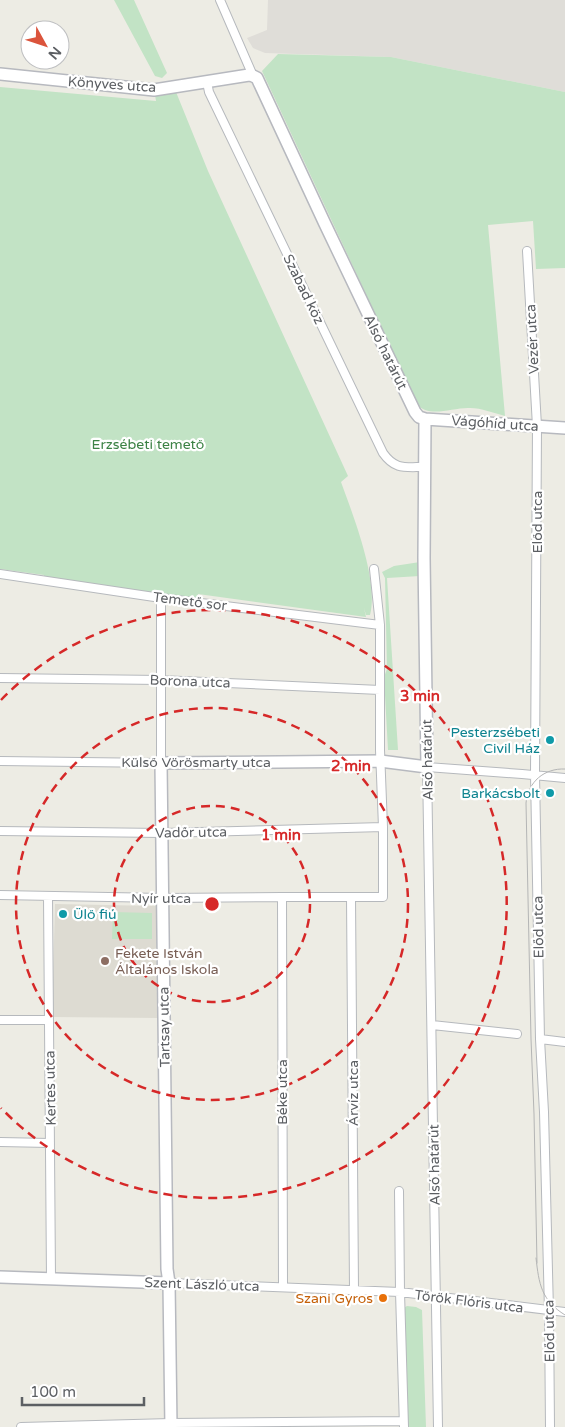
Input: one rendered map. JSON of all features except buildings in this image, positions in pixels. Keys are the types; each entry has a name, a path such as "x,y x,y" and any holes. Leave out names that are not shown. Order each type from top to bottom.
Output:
{"street":[{"path":"220,0 254,76"},
{"name":"Könyves utca","path":"0,74 148,90 249,75 254,76"},
{"name":"Alsó határút","path":"254,76 257,78 324,224 415,412 419,417 425,419 427,767 438,1427"},
{"name":"Szabad köz","path":"207,82 214,101 382,453 395,466 424,467"},
{"name":"Vezér utca","path":"527,251 537,426"},
{"name":"Vágóhíd utca","path":"425,419 565,428"},
{"name":"Előd utca","path":"537,426 535,775 540,1039 544,1112 549,1311 550,1427"},
{"path":"374,569 380,625 380,760 383,827"},
{"name":"Temető sor","path":"0,574 161,598 380,625"},
{"name":"Tartsay utca","path":"161,598 160,680 167,1269 169,1283 171,1425"},
{"name":"Borona utca","path":"0,678 160,680 380,690"},
{"name":"Külső Vörösmarty utca","path":"0,761 161,763 380,760 427,767"},
{"path":"427,767 565,778"},
{"name":"Vadőr utca","path":"0,831 162,833 383,827"},
{"name":"Nyír utca","path":"0,895 163,898 382,897 383,827"},
{"name":"Kertes utca","path":"48,896 51,1279"},
{"name":"Béke utca","path":"282,897 282,1287"},
{"name":"Árvíz utca","path":"351,897 354,1290"},
{"path":"0,1020 48,1020"},
{"path":"432,1025 517,1034"},
{"path":"540,1039 565,1042"},
{"path":"0,1142 50,1143"},
{"path":"21,1427 403,1424 399,1191"},
{"name":"Szent László utca","path":"0,1277 402,1292"},
{"name":"Török Flóris utca","path":"402,1292 565,1312"}],"shaded area":[{"path":"268,0 565,0 565,92 391,57 265,53 253,48 247,38 267,30"},
{"name":"Fekete István Általános Iskola","path":"55,904 156,906 157,1018 52,1017"}],"green space":[{"path":"114,0 134,0 167,73 162,78 155,76"},
{"path":"278,54 391,57 565,92 565,268 536,269 533,221 488,225 505,416 474,408 435,412 428,411 417,404 262,71"},
{"name":"Erzsébeti temető","path":"0,87 156,101 155,95 176,92 208,171 348,476 341,482 358,530 368,567 372,601 370,615 366,615 364,608 366,617 198,594 197,601 44,579 44,575 0,569"},
{"path":"420,562 420,576 387,578 398,750 388,750 384,677 387,669 385,578 382,572 394,566"},
{"path":"113,912 152,913 152,939 112,939"},
{"path":"407,1306 422,1310 426,1427 405,1427 402,1309"}],"tram line":[{"path":"537,1263 526,803 527,795 538,778 550,771 565,769"},
{"path":"536,1258 540,1284 546,1297 565,1315"}],"place":[{"name":"Pesterzsébeti Civil Ház","path":"550,740"},
{"name":"Barkácsbolt","path":"550,793"},
{"name":"Ülő fiú","path":"63,914"},
{"name":"Fekete István Általános Iskola","path":"105,961"},
{"name":"Szani Gyros","path":"383,1298"}]}
